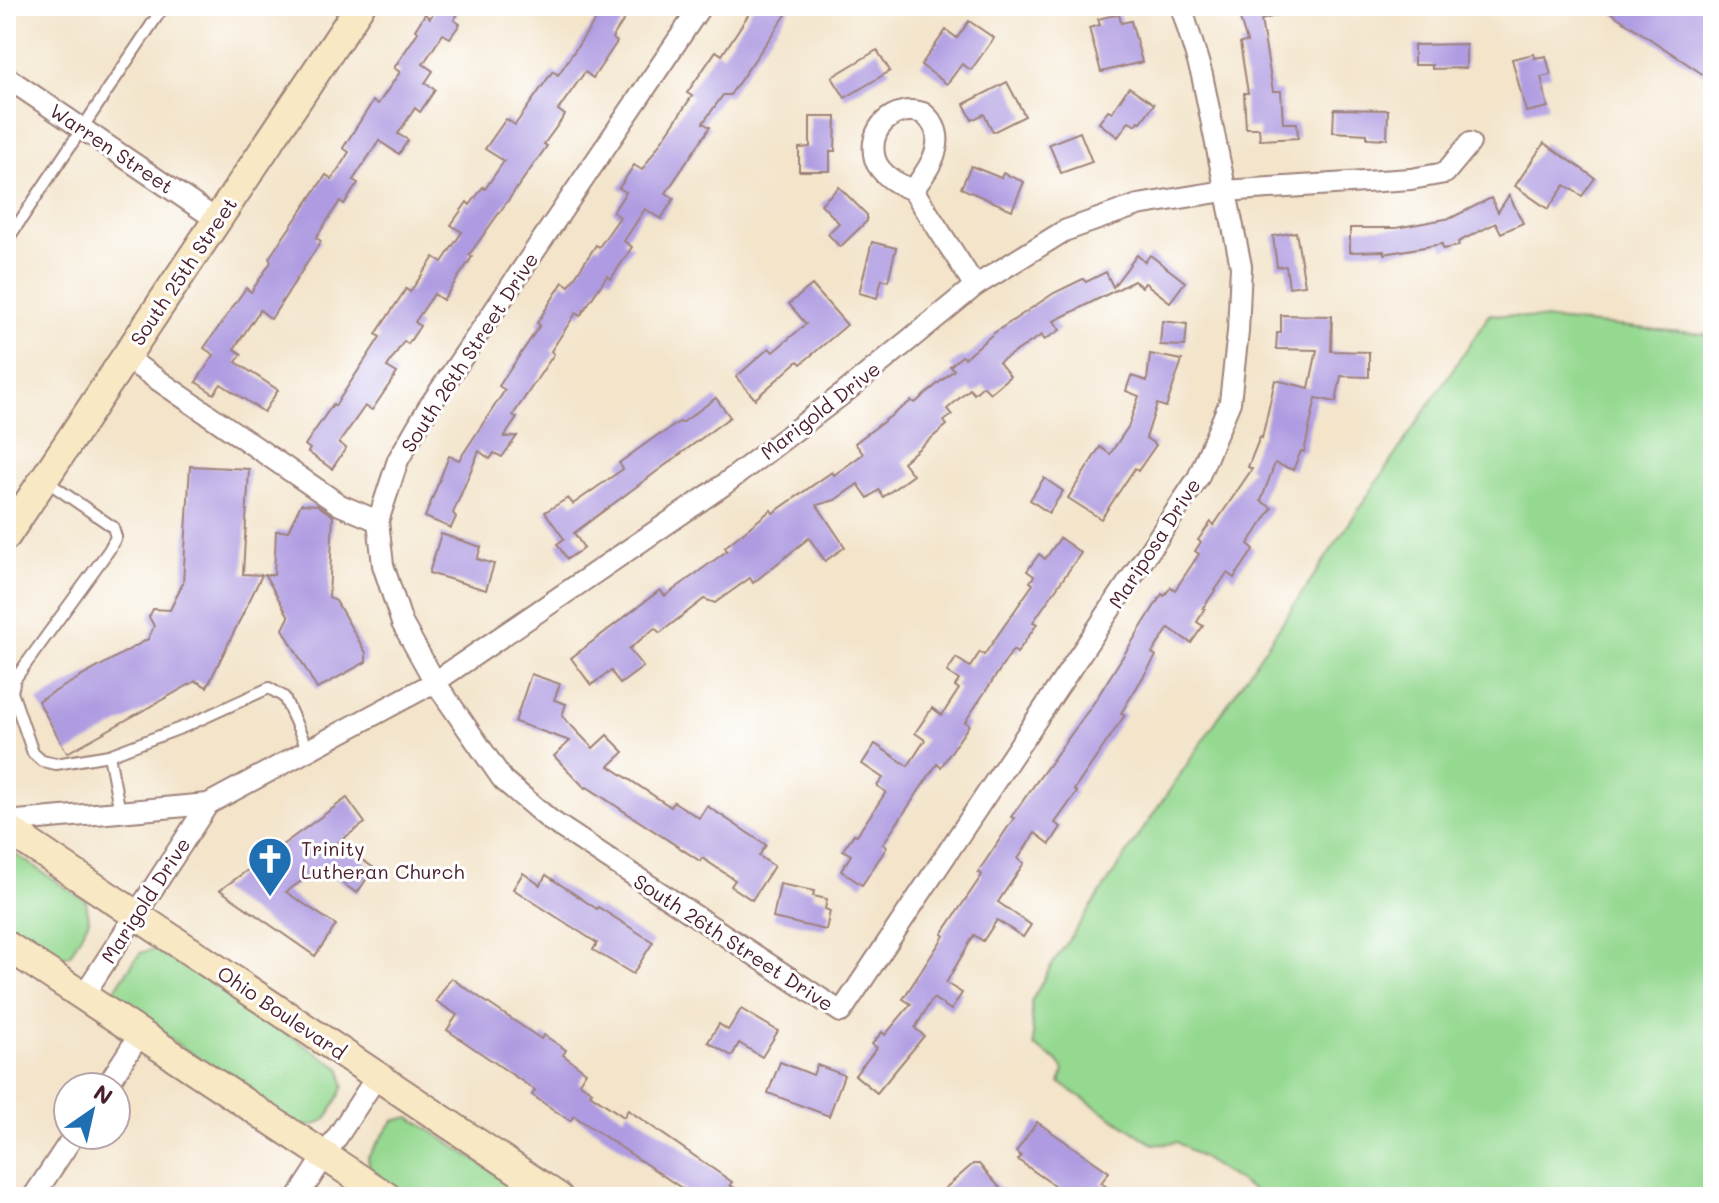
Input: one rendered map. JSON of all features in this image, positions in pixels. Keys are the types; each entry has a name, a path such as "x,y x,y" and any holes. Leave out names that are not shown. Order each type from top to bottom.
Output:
{"street":[{"name":"South 25th Street","path":"6,536 360,6"},
{"name":"South 26th Street Drive","path":"701,6 428,408 398,460 378,521 383,565 402,623 435,682 503,780 550,820 841,1012"},
{"name":"Mariposa Drive","path":"841,1012 1198,478 1230,402 1241,266 1202,75 1181,6"},
{"name":"Warren Street","path":"6,77 217,220"},
{"name":"Marigold Drive","path":"6,825 208,804 435,682 722,486 844,393 975,286 1064,231 1138,205 1224,191 1411,179 1445,173 1470,143"},
{"path":"913,190 975,286"},
{"path":"126,358 340,505 378,521"},
{"name":"Marigold Drive","path":"83,996 208,804"},
{"name":"Ohio Boulevard","path":"6,825 135,915 558,1197"},
{"path":"6,945 387,1197"},
{"path":"116,1071 140,1034"},
{"path":"298,1197 377,1076"},
{"path":"33,1197 63,1151"}],"lane":[{"path":"6,242 164,6"},
{"path":"44,479 113,527 116,537 15,679 12,692 33,753 42,761 56,764 109,755 186,726 269,688 284,697 308,750"},
{"path":"109,755 120,812"}],"green space":[{"path":"1490,314 1713,335 1713,1197 1264,1197 1177,1142 1154,1145 1060,1083 1064,1070 1057,1061 1034,1046 1031,1002 1050,968"},
{"path":"6,848 86,901 89,920 70,955 52,960 6,934"},
{"path":"157,948 341,1069 344,1086 323,1121 299,1126 118,1004 115,989 140,953"},
{"path":"410,1117 532,1197 406,1197 370,1173 368,1157 393,1121"}],"building":[{"path":"438,6 449,6 459,12 454,20 460,24 450,38 443,34 423,64 433,71 425,83 435,90 420,112 415,108 398,134 408,140 399,154 379,141 353,180 358,183 344,204 340,201 316,238 321,241 271,319 260,310 234,349 242,354 236,362 278,390 264,412 221,384 214,394 196,382 214,355 204,348 246,288 251,292 271,262 269,258 326,175 332,179 349,152 343,148 373,101 378,104 400,72 394,68 418,32 415,30 425,14 430,18"},
{"path":"605,6 633,6 612,38 617,42 593,78 585,72 558,110 565,115 544,144 547,146 469,255 472,257 443,300 434,294 415,322 420,326 408,344 404,341 387,367 397,373 372,410 365,406 339,443 346,448 332,469 308,452 310,449 305,445 380,337 376,334 406,289 410,292 434,257 442,262 462,232 451,225 467,202 470,205 483,187 485,189 504,161 485,149 506,119 515,125 553,71 558,75"},
{"path":"754,6 792,6 730,95 723,95 703,123 710,127 666,193 674,198 661,219 645,209 624,241 632,247 611,279 607,276 580,316 576,313 551,351 554,354 513,415 517,418 504,437 517,436 502,457 494,453 490,459 479,451 453,513 456,517 451,528 425,517 449,456 459,460 505,390 499,386 540,325 537,323 563,282 569,286 596,245 599,247 620,217 613,212 626,192 619,188 634,165 642,170 692,96 687,93 716,51 722,55"},
{"path":"1236,6 1294,6 1295,10 1261,20 1273,91 1281,91 1283,123 1297,123 1298,138 1260,140 1259,128 1246,128 1244,93 1248,93 1240,43 1247,42"},
{"path":"1601,6 1713,6 1713,81"},
{"path":"1119,14 1121,23 1131,21 1142,62 1101,72 1089,28 1100,25 1098,19"},
{"path":"969,21 994,38 971,70 962,64 947,84 921,65 946,30 957,38"},
{"path":"1466,44 1466,68 1432,69 1432,65 1414,65 1414,45"},
{"path":"877,50 890,71 845,98 832,77"},
{"path":"1534,54 1535,58 1546,56 1551,75 1541,77 1548,107 1526,112 1512,59"},
{"path":"1007,82 1025,116 993,132 984,114 972,120 964,104"},
{"path":"1129,87 1154,104 1141,122 1136,125 1129,121 1118,137 1099,123 1108,110 1112,112"},
{"path":"1334,109 1388,110 1387,139 1333,132"},
{"path":"810,117 836,117 835,151 830,151 830,171 799,171 799,148 810,147"},
{"path":"1080,132 1092,162 1061,173 1049,144"},
{"path":"1544,143 1595,178 1582,196 1565,185 1548,209 1515,186"},
{"path":"971,166 1001,178 1003,173 1024,182 1012,210 961,188"},
{"path":"839,187 867,215 867,221 840,247 828,234 839,223 821,204"},
{"path":"1509,195 1523,223 1501,233 1496,223 1458,242 1459,246 1443,249 1442,244 1384,254 1384,251 1350,252 1350,228 1396,228 1451,218 1491,198 1498,212"},
{"path":"1296,232 1305,285 1289,287 1286,266 1277,267 1273,236"},
{"path":"872,242 896,248 888,281 882,279 877,298 859,293"},
{"path":"1137,255 1145,262 1150,255 1185,282 1170,302 1145,283 1142,287 1134,281 1054,321 1060,330 1044,340 1042,335 999,362 1010,376 990,393 983,386 974,394 970,389 947,409 952,415 944,421 947,425 903,462 913,475 883,497 879,490 868,498 858,484 835,500 817,505 845,547 825,561 809,538 753,583 750,578 715,603 704,599 660,633 655,628 629,649 643,667 620,684 611,671 591,685 571,658 660,590 665,596 727,551 725,547 771,510 773,513 863,454 855,443 911,401 915,403 954,370 950,366 962,356 965,358 994,333 1054,293 1083,279 1086,282 1106,272 1113,287"},
{"path":"812,285 847,325 801,364 798,361 755,399 736,377 769,348 773,352 806,324 789,304"},
{"path":"1281,315 1332,316 1331,351 1369,352 1369,377 1341,376 1336,402 1316,398 1304,452 1301,451 1293,470 1275,463 1261,501 1272,508 1248,544 1254,549 1234,578 1227,573 1203,608 1197,622 1203,626 1191,643 1169,628 1152,653 1156,656 1121,713 1125,715 1055,823 1061,827 1050,844 1035,833 1018,859 1024,863 998,902 1031,925 1023,937 997,920 983,941 974,935 946,983 962,993 951,1010 933,998 915,1028 924,1036 877,1093 855,1075 877,1048 872,1044 882,1032 885,1035 911,1004 903,999 982,875 978,872 1014,818 1011,817 1093,704 1162,594 1164,596 1171,587 1175,590 1199,554 1195,551 1201,542 1198,540 1211,522 1214,525 1252,469 1248,467 1262,438 1275,380 1309,388 1317,350 1276,349 1277,333 1281,333"},
{"path":"1162,321 1187,324 1185,346 1160,345"},
{"path":"1150,354 1182,360 1166,407 1157,404 1146,438 1156,445 1138,471 1135,468 1101,519 1068,498 1100,447 1110,454 1128,427 1139,396 1126,391 1131,376 1147,381"},
{"path":"716,398 730,417 574,533 584,548 567,559 557,544 564,539 545,512 568,498 573,504 623,469 619,463"},
{"path":"190,466 249,469 243,574 262,575 207,687 196,681 67,753 38,701 148,639 154,626 149,617 153,609 170,610 183,583"},
{"path":"1044,478 1063,491 1049,513 1030,500"},
{"path":"301,504 317,505 333,516 329,597 336,601 366,653 366,662 317,689 283,629 289,617 265,575 274,575 276,531 288,531"},
{"path":"441,534 481,547 477,559 494,564 486,590 429,573"},
{"path":"1060,538 1081,553 1033,622 1037,624 1017,653 1013,650 965,722 969,725 941,767 937,764 883,844 887,847 862,885 841,871 851,855 843,850 886,792 877,786 883,778 862,764 875,744 908,766 925,740 915,733 932,708 942,715 959,689 955,686 959,680 947,672 956,658 970,667 980,652 984,655 1033,584 1030,582 1034,576 1027,571 1039,554 1045,559"},
{"path":"531,674 560,684 554,700 566,704 562,716 593,748 607,735 624,752 609,766 671,807 674,802 699,818 707,806 766,845 759,856 774,866 752,900 731,886 735,880 585,788 554,756 570,741 515,722"},
{"path":"347,798 365,823 337,843 374,868 357,893 320,868 286,892 336,925 315,956 220,890"},
{"path":"523,873 540,885 546,875 653,942 633,974 593,950 597,943 513,889"},
{"path":"780,884 814,891 813,896 827,899 825,909 830,911 826,930 773,918"},
{"path":"451,978 541,1039 544,1035 566,1050 563,1055 586,1072 579,1083 592,1092 590,1094 624,1117 628,1110 732,1182 730,1185 747,1197 695,1197 574,1116 570,1121 532,1095 535,1090 447,1030 457,1015 436,1001"},
{"path":"741,1009 778,1031 762,1057 739,1043 732,1056 708,1042 719,1024 728,1030"},
{"path":"780,1062 813,1075 817,1065 844,1075 829,1116 768,1093"},
{"path":"1037,1122 1109,1172 1101,1183 1122,1197 1071,1197 1018,1160 1021,1156 1016,1152"},
{"path":"973,1164 979,1164 1008,1197 935,1197"}],"place":[{"name":"Trinity Lutheran Church","path":"270,898"}]}
